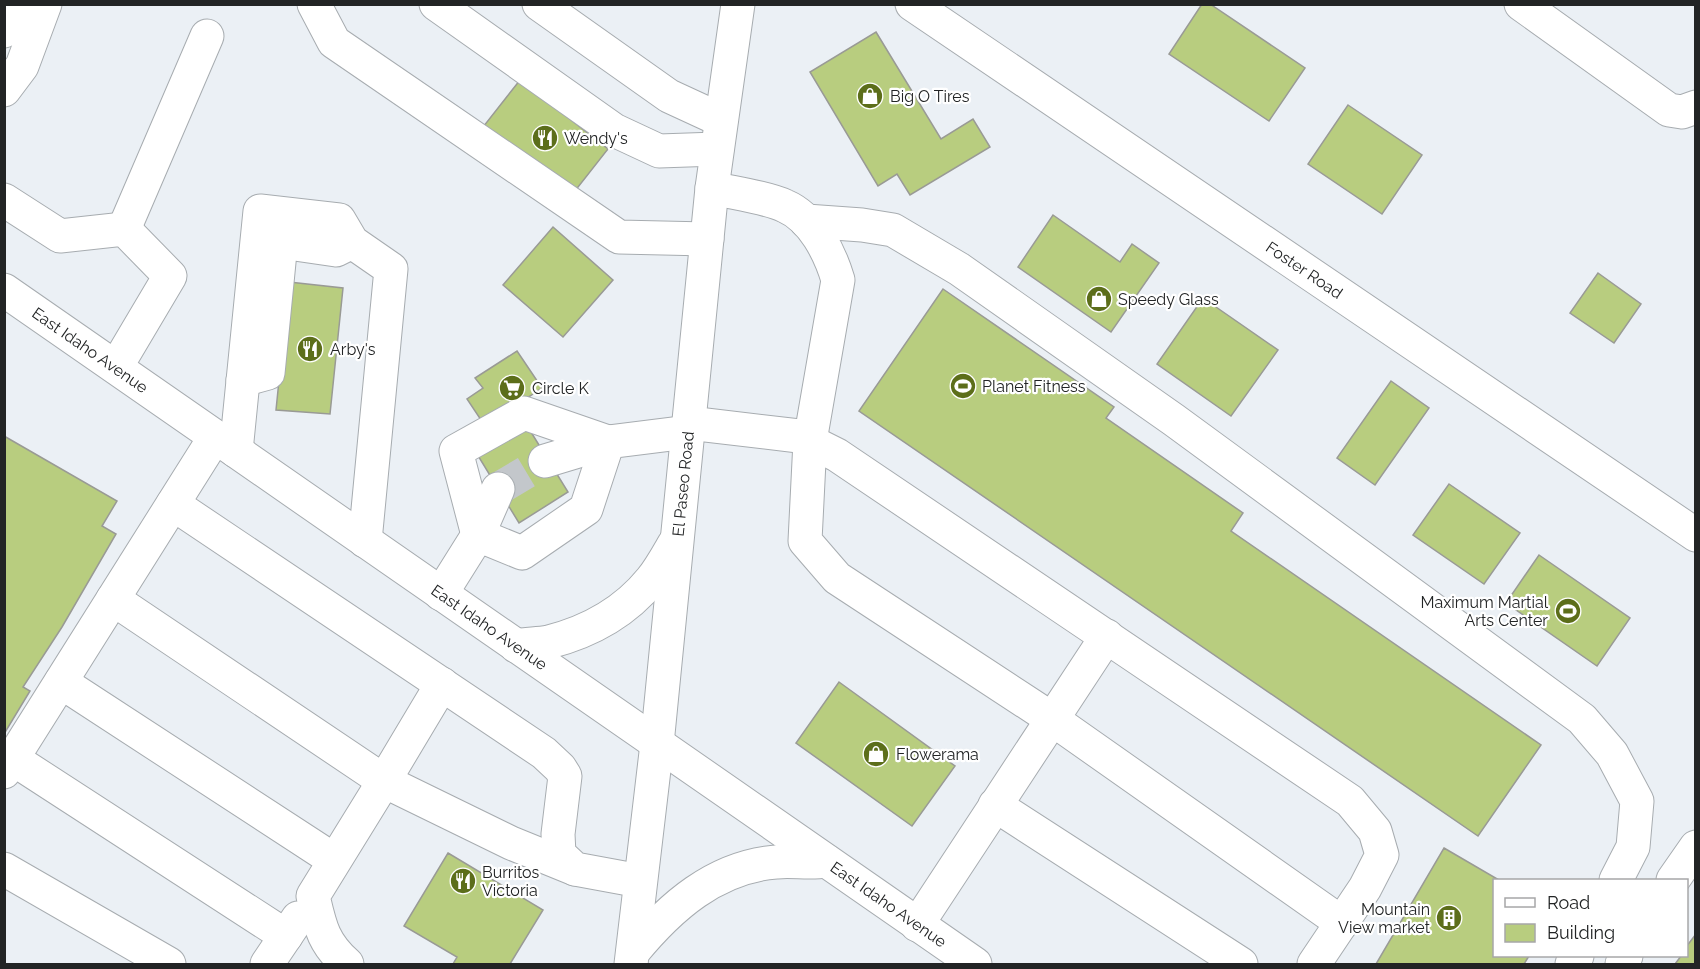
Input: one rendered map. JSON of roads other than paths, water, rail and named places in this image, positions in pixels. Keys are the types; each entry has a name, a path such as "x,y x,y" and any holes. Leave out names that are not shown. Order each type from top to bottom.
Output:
{"street":[{"path":"4,31 23,4"},
{"path":"4,90 22,66 45,4"},
{"path":"314,4 334,42 619,237 707,239"},
{"path":"436,4 614,130 659,151 719,135"},
{"path":"539,4 669,96 719,135"},
{"name":"El Paseo Road","path":"632,958 657,744 712,188 738,4"},
{"name":"Foster Road","path":"912,4 1695,535"},
{"path":"1521,4 1669,110 1682,112 1695,107"},
{"path":"124,229 207,36"},
{"path":"712,188 786,206 806,221 831,256 838,280 810,441 805,541 837,578 1052,719 1342,923"},
{"path":"4,200 60,236 124,229"},
{"path":"286,936 9,765 173,504 226,444 243,380 260,211 339,220 352,242 391,269 365,541"},
{"path":"806,221 893,230 959,269 1174,420 1582,719 1612,754 1637,801 1633,847 1617,879"},
{"path":"116,367 170,276 124,229"},
{"name":"East Idaho Avenue","path":"4,290 975,964"},
{"path":"478,535 456,451 524,413 608,442"},
{"path":"545,461 608,442 688,427 799,436 837,455 1350,801 1374,831 1382,855 1365,888 1314,964"},
{"path":"478,535 522,553 586,509 608,442"},
{"path":"441,594 478,535 498,489"},
{"path":"173,504 442,684 543,753 560,768 565,776 565,783 558,834 559,854 574,869"},
{"path":"516,646 546,642 582,632 614,613 651,580 677,540"},
{"path":"113,599 384,781 511,843 574,869 640,881"},
{"path":"918,925 1107,636"},
{"path":"61,682 334,860"},
{"path":"267,964 313,896 442,684"},
{"path":"995,806 1240,964"},
{"path":"1674,879 1695,847"},
{"path":"632,958 650,932 687,897 724,874 741,868 778,861 808,864 826,861"},
{"path":"4,869 169,964"},
{"path":"313,896 321,932 333,952 347,964"}],"tunnel":[{"path":"498,489 545,461"}],"place":[{"name":"Big O Tires","path":"870,96"},
{"name":"Wendy's","path":"545,138"},
{"name":"Speedy Glass","path":"1099,299"},
{"name":"Arby's","path":"310,349"},
{"name":"Planet Fitness","path":"963,386"},
{"name":"Circle K","path":"512,388"},
{"name":"Maximum Martial Arts Center","path":"1568,611"},
{"name":"Flowerama","path":"876,754"},
{"name":"Burritos Victoria","path":"463,881"},
{"name":"Mountain View market","path":"1449,918"}]}
